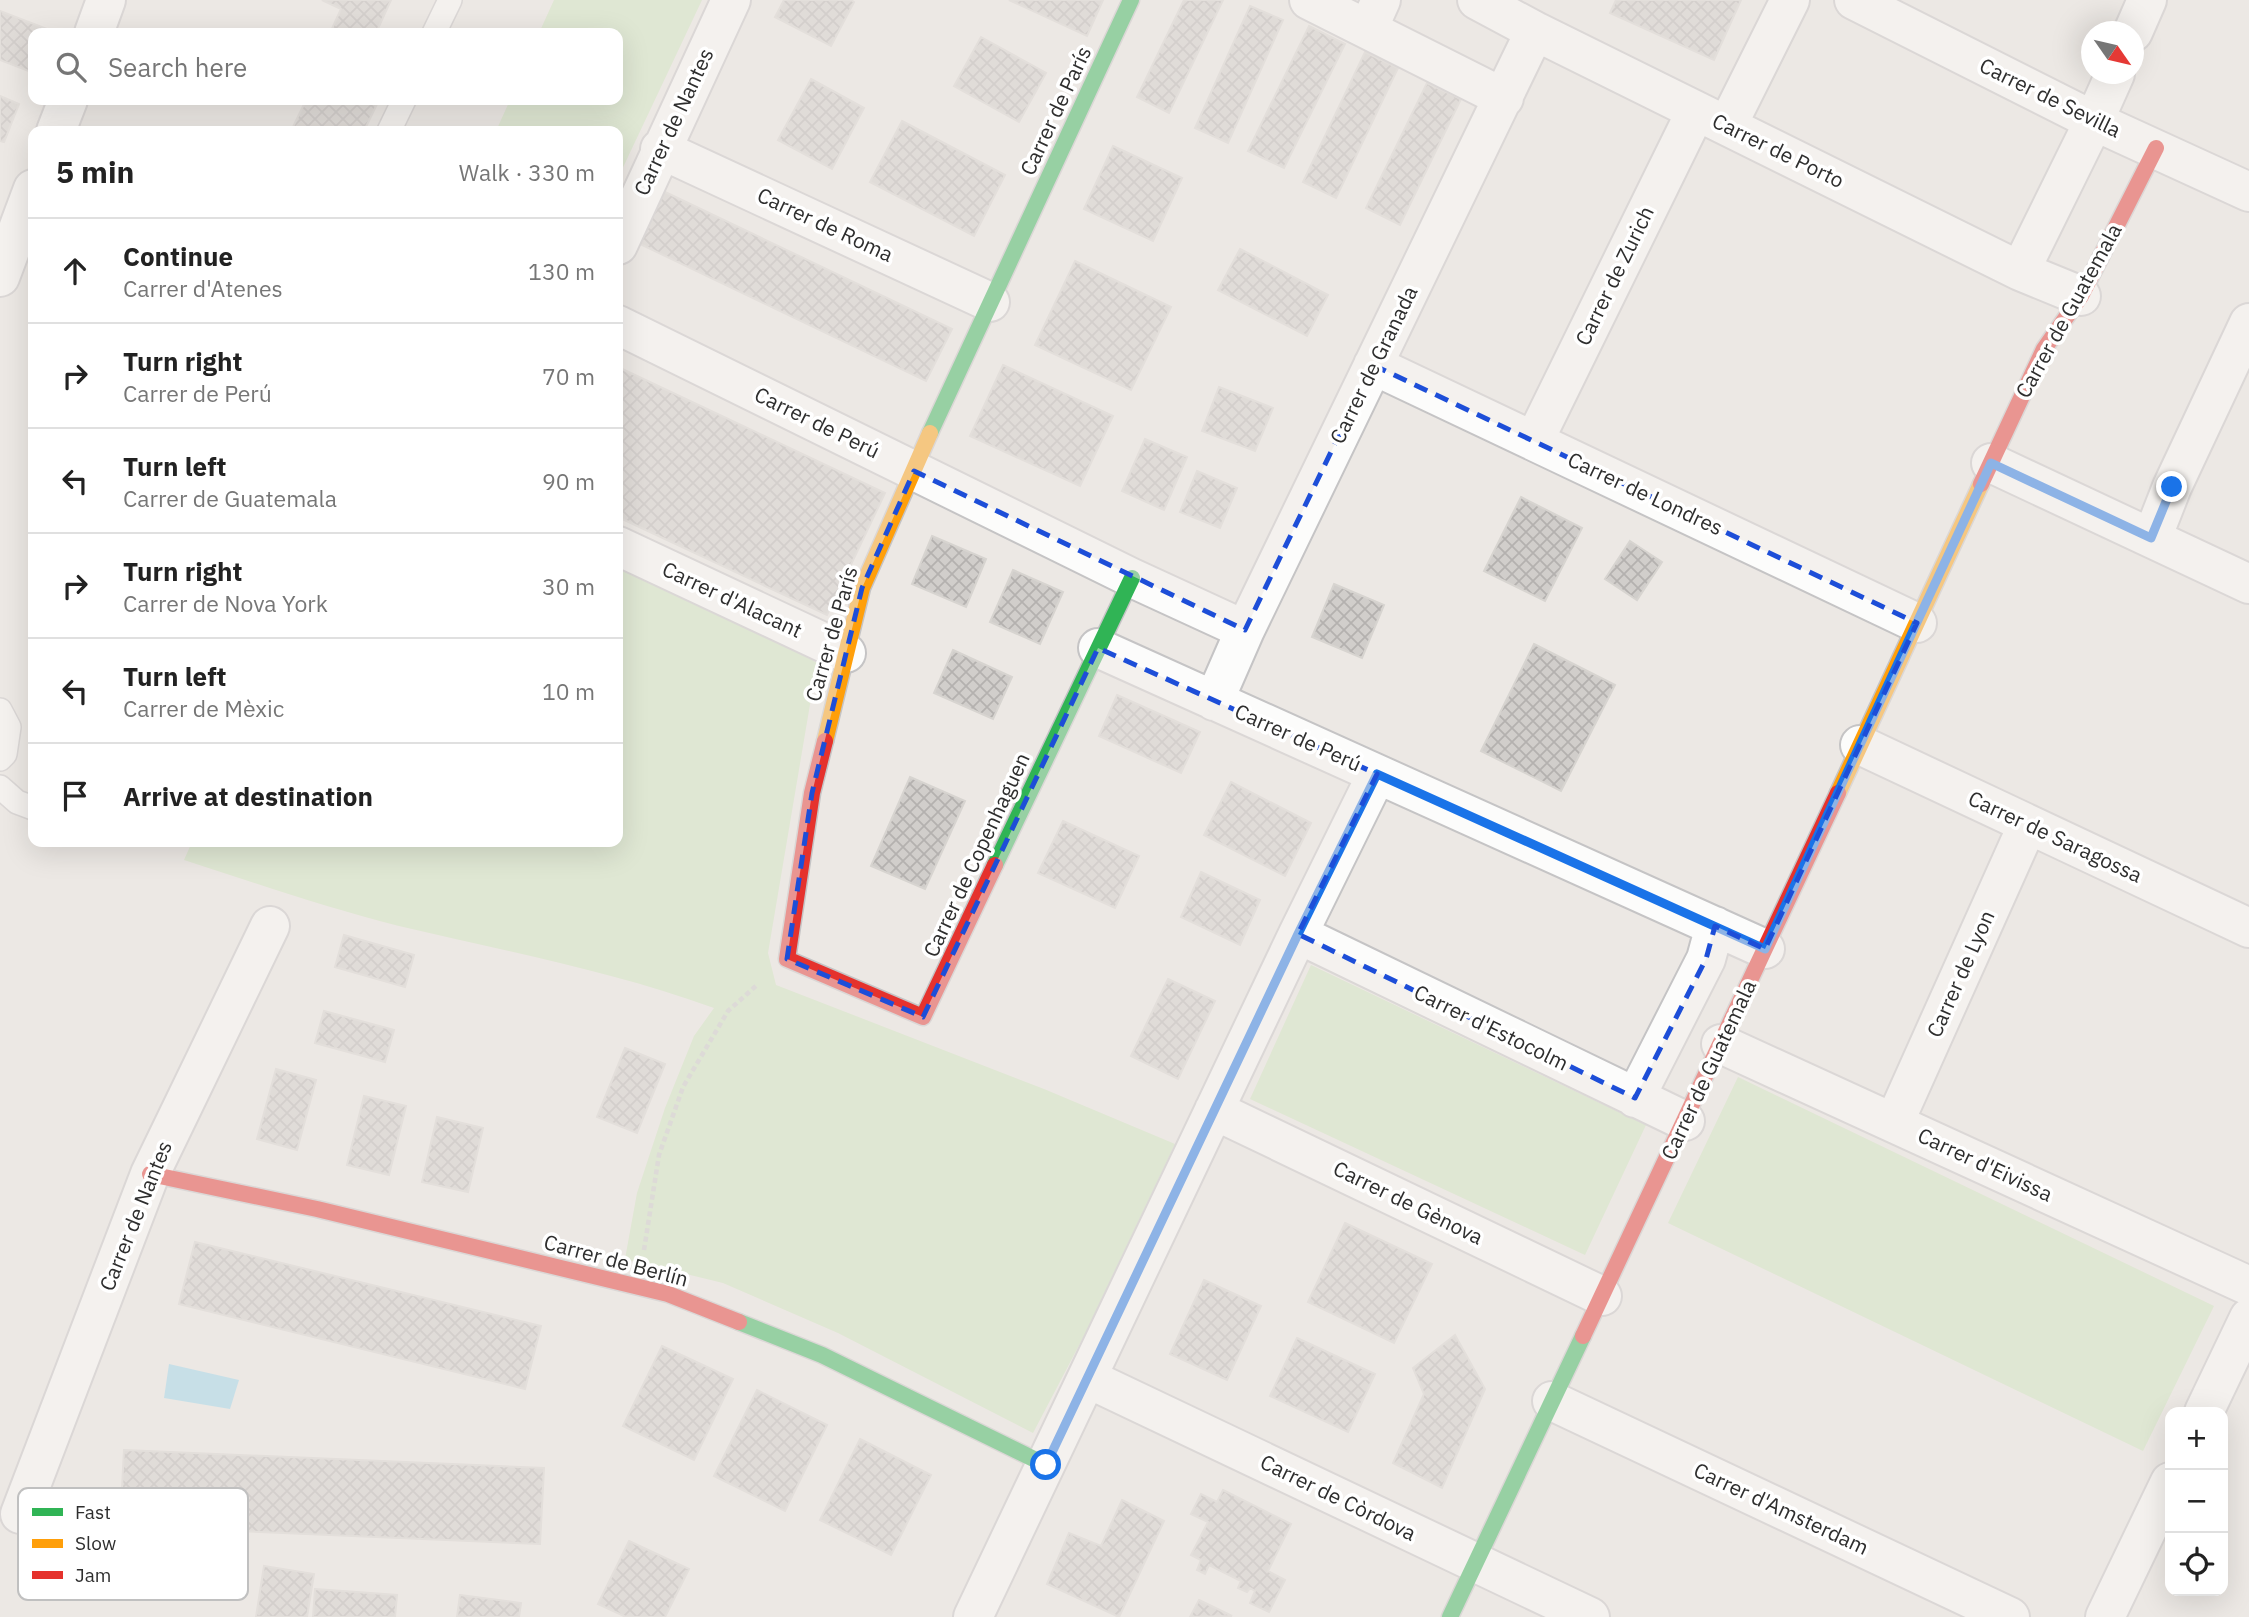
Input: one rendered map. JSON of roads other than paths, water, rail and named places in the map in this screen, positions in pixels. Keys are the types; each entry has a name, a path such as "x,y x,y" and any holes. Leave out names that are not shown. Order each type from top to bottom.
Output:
{"street":[{"path":"96,28 106,0"},
{"name":"Carrer de Nantes","path":"623,233 731,0"},
{"name":"Carrer de París","path":"787,960 812,793 862,588 990,302 1131,0"},
{"path":"1308,0 1375,14 1504,98"},
{"name":"Carrer de Porto","path":"1477,0 2020,271 2081,296"},
{"name":"Carrer de Zurich","path":"1534,441 1712,118 1790,0"},
{"name":"Carrer de Sevilla","path":"1854,0 2094,121 2247,186"},
{"path":"2138,21 2147,0"},
{"name":"Carrer de Granada","path":"1214,701 1245,630 1535,31"},
{"path":"2020,271 2111,84"},
{"path":"58,126 66,105"},
{"name":"Carrer de Guatemala","path":"1450,1617 1685,1121 2044,349 2081,296 2156,148"},
{"name":"Carrer de Roma","path":"660,149 990,302"},
{"path":"0,276 24,239 28,217"},
{"path":"2151,538 2249,323"},
{"name":"Carrer de Perú","path":"623,327 1132,578 1245,630"},
{"name":"Carrer de Londres","path":"1373,365 1917,623"},
{"path":"1991,463 2249,584"},
{"name":"Carrer d'Alacant","path":"623,548 846,653"},
{"name":"Carrer de Copenhaguen","path":"787,960 923,1017 1132,578"},
{"name":"Carrer de Perú","path":"1098,648 1765,949"},
{"name":"Carrer de Saragossa","path":"1860,745 2249,928"},
{"path":"973,1617 1377,774"},
{"name":"Carrer de Lyon","path":"1894,1123 2028,824"},
{"name":"Carrer de Nantes","path":"30,1488 150,1174 270,926"},
{"path":"1635,1098 1706,959 1715,926"},
{"name":"Carrer d'Estocolm","path":"1298,934 1685,1121"},
{"name":"Carrer d'Eivissa","path":"1721,1044 2249,1286"},
{"name":"Carrer de Gènova","path":"1214,1110 1602,1297"},
{"name":"Carrer de Berlín","path":"150,1174 317,1209 668,1294 822,1355 1046,1465"},
{"path":"2206,1407 2249,1318"},
{"name":"Carrer de Còrdova","path":"1087,1378 1590,1617"},
{"name":"Carrer d'Amsterdam","path":"1552,1401 2010,1617"},
{"path":"2105,1617 2165,1492"}],"lane":[{"path":"437,28 450,0"},
{"path":"391,126 402,105"},
{"path":"0,710 9,727 5,754 0,760"},
{"path":"0,787 16,802 28,806"}],"water":[{"path":"169,1364 239,1380 230,1409 164,1398"}]}
